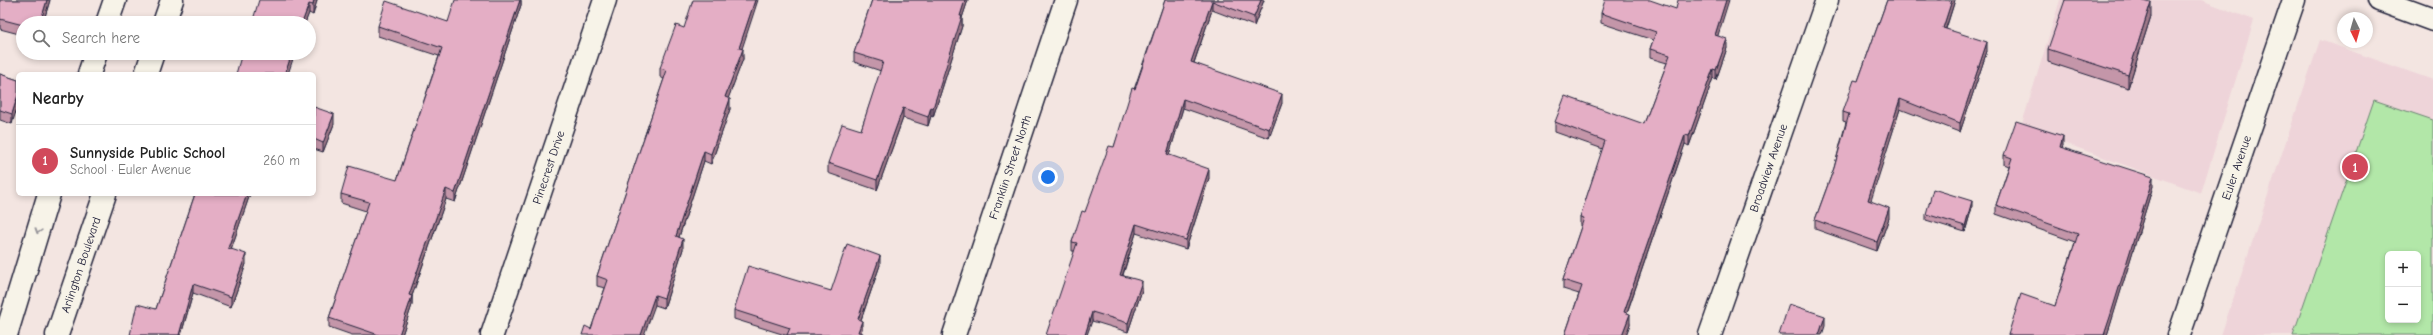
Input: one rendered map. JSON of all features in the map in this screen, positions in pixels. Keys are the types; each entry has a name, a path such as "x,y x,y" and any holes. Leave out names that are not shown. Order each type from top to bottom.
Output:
{"street":[{"path":"109,16 115,0"},
{"path":"166,16 172,0"},
{"name":"Pinecrest Drive","path":"492,335 605,0"},
{"name":"Franklin Street North","path":"954,335 1066,0"},
{"name":"Broadview Avenue","path":"1710,335 1827,0"},
{"name":"Euler Avenue","path":"2179,335 2294,0"},
{"path":"2379,0 2433,20"},
{"path":"90,72 94,60"},
{"path":"147,72 151,60"},
{"path":"6,335 48,196"},
{"name":"Arlington Boulevard","path":"57,335 104,196"}],"shaded area":[{"path":"2060,0 2201,0 2254,20 2201,193 2021,127"},
{"path":"2320,40 2337,46 2337,48 2343,48 2433,80 2433,335 2221,335"}],"green space":[{"path":"2374,100 2433,120 2433,335 2293,335"}],"building":[{"path":"0,0 47,0 42,16 16,16 16,23 0,19"},
{"path":"259,0 314,0 313,5 309,4 305,16 254,16"},
{"path":"455,0 520,0 455,193 446,189 409,295 412,296 399,335 379,335 329,318 369,202 341,194 349,166 397,180 442,48 378,26 386,1 448,22"},
{"path":"693,0 755,0 739,48 743,49 725,97 730,99 711,154 704,151 676,236 683,239 664,298 655,295 641,335 582,335 585,326 591,329 608,280 597,276 667,70 660,68 676,25 684,28"},
{"path":"872,0 965,0 960,16 962,16 933,108 931,107 928,117 903,108 877,180 828,163 842,124 861,130 883,62 854,53"},
{"path":"1165,0 1261,0 1254,17 1212,1 1191,62 1282,94 1269,129 1183,99 1167,154 1209,169 1186,240 1136,224 1120,275 1142,281 1128,323 1092,312 1085,335 1046,335 1077,243 1072,242 1082,211 1085,212 1109,146 1114,147 1132,88 1135,89"},
{"path":"1605,0 1650,0 1676,9 1678,0 1726,0 1715,35 1727,39 1716,70 1713,69 1689,136 1685,135 1624,312 1630,314 1622,335 1565,335 1582,286 1563,280 1584,218 1580,217 1605,141 1555,122 1565,96 1644,124 1670,55 1650,49 1656,32 1601,13"},
{"path":"1887,0 1952,0 1943,28 1987,42 1960,123 1900,99 1868,200 1889,208 1877,242 1815,220 1834,168 1849,114 1843,112 1854,80 1858,81"},
{"path":"2065,0 2144,0 2151,2 2128,75 2048,49"},
{"path":"240,60 290,60 286,72 237,72"},
{"path":"0,74 16,79 16,101 12,114 0,110"},
{"path":"316,108 334,114 323,143 316,140"},
{"path":"2016,121 2063,136 2060,147 2153,177 2104,335 2008,335 2021,294 2055,306 2078,234 1996,205 2012,158 2004,155"},
{"path":"1933,189 1972,201 1965,226 1926,214"},
{"path":"194,196 246,196 228,248 246,254 231,297 193,284 179,335 130,335 137,304 156,309"},
{"path":"847,244 880,256 858,319 862,321 858,332 863,333 862,335 787,335 790,328 734,310 748,266 831,291"},
{"path":"1789,304 1825,316 1819,335 1779,335"}],"place":[{"name":"Sunnyside Public School","path":"2355,167"}]}
